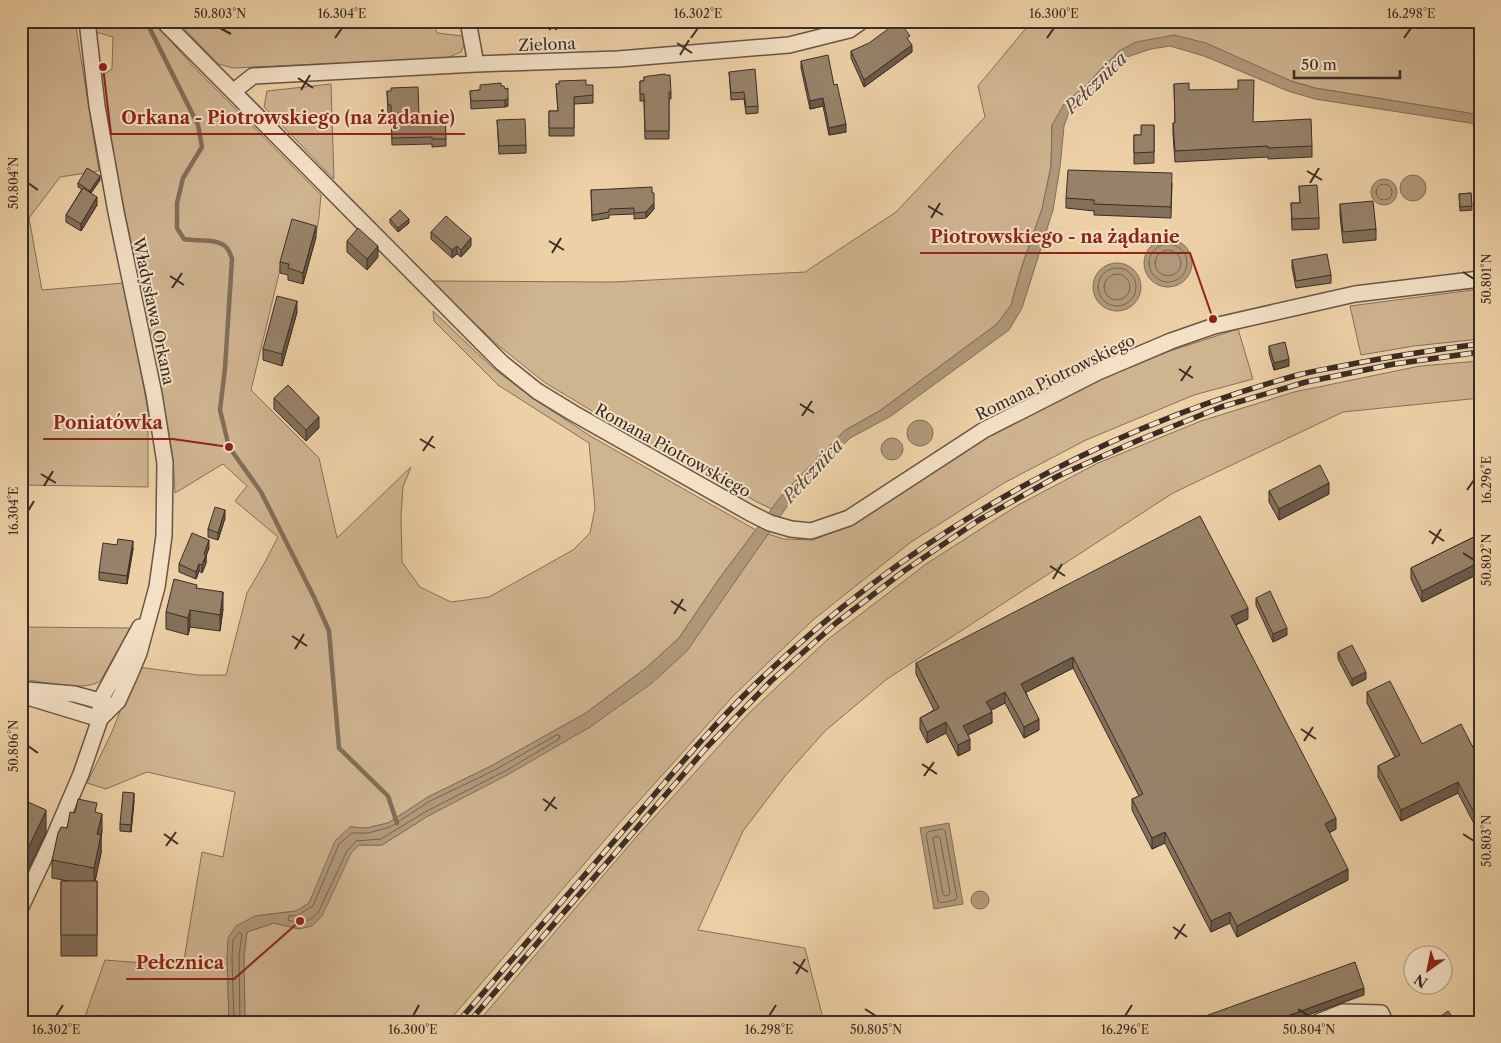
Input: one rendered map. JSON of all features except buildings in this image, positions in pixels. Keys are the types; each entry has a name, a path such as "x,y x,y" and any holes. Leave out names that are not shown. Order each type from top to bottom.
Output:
{"street":[{"name":"Władysława Orkana","path":"87,21 97,106 116,212 154,394 165,462 164,536 157,587 138,653 118,701 100,719"},
{"name":"Romana Piotrowskiego","path":"163,21 502,363 537,391 573,413 750,513 770,523 791,529 811,530 849,518 984,430 1098,372 1170,341 1214,326 1355,294 1480,279"},
{"path":"468,21 476,64"},
{"name":"Zielona","path":"234,91 253,76 618,58 789,45 849,30 862,21"},
{"name":"Władysława Orkana","path":"21,907 54,838 81,774 100,719 100,701 151,609"},
{"path":"21,690 74,694 100,701"},
{"path":"21,695 100,719"},
{"path":"1318,1022 1381,1013 1385,1022"}],"shaded area":[{"path":"21,21 75,21 99,171 60,177 29,218 42,290 124,283 148,410 148,487 21,485"},
{"path":"95,21 153,21 193,66 321,195 316,234 290,228 251,390 319,458 337,538 411,467 403,487 401,517 402,562 420,587 451,602 489,597 573,550 590,533 595,508 589,443 498,385 434,321 433,311 493,368 531,397 592,437 756,530 719,579 679,638 646,668 586,713 491,766 428,797 388,823 367,828 350,827 309,903 296,911 255,916 227,957 229,1022 83,1022 105,960 183,966 202,852 223,857 235,792 147,772 106,789 87,783 111,734 138,667 198,675 226,675 247,593 278,537 235,501 247,486 223,464 175,493 173,458 161,389 115,165 100,77 112,69 113,37 96,32"},
{"path":"177,21 432,21 437,33 463,36 465,42 461,52 447,58 233,68 218,64"},
{"path":"1032,21 1480,21 1480,117 1469,113 1315,88 1291,81 1174,35 1107,62 1052,125 1051,166 1042,209 1021,269 1011,305 997,324 881,410 844,431 782,495 772,509 602,417 544,382 498,345 429,281 613,282 805,272 896,212 985,117 978,86"},
{"path":"331,84 334,179 264,107 267,91"},
{"path":"1480,289 1480,339 1414,346 1361,355 1350,306"},
{"path":"1238,329 1253,379 1194,395 1086,440 1004,483 911,542 813,620 734,695 623,819 448,1022 245,1022 244,955 247,932 274,923 299,929 351,853 359,845 382,845 428,816 590,727 728,590 768,534 784,539 812,540 853,525 988,437 1101,379 1170,351"},
{"path":"1480,361 1480,398 1343,412 1173,493 887,679 825,731 785,776 743,831 698,930 805,948 824,1022 478,1022 637,836 749,713 827,640 926,564 1018,505 1098,463 1201,421 1294,392 1420,366"},
{"path":"21,627 130,628 101,680 95,684 75,686 21,679"}],"water":[{"path":"1174,35 1206,43 1291,81 1315,88 1469,113 1480,117 1480,127 1470,123 1315,99 1288,91 1204,56 1170,46 1151,49 1127,57 1068,115 1064,126 1053,210 1022,308 1009,330 891,416 850,438 801,489 786,508 687,651 652,683 590,727 509,774 428,816 382,845 359,845 351,853 322,916 312,926 299,929 274,923 247,932 244,955 245,1022 229,1022 228,938 236,926 255,916 296,911 309,903 335,841 350,827 367,828 388,823 428,797 491,766 586,713 646,668 679,638 719,579 782,495 844,431 881,410 997,324 1011,305 1021,269 1042,209 1051,166 1052,125 1064,104 1085,86 1119,51 1136,42"},
{"path":"1413,175 1422,179 1426,188 1422,197 1413,201 1404,197 1400,188 1404,179"},
{"path":"1384,179 1393,183 1397,192 1393,201 1384,205 1375,201 1371,192 1375,183"},
{"path":"1163,239 1173,239 1185,246 1192,258 1192,268 1185,280 1173,287 1163,287 1155,283 1148,276 1144,268 1144,258 1148,250 1155,243"},
{"path":"1112,263 1122,263 1134,270 1141,282 1141,292 1134,304 1122,311 1112,311 1104,307 1097,300 1093,292 1093,282 1097,274 1104,267"},
{"path":"920,420 929,424 933,433 929,442 920,446 911,442 907,433 911,424"},
{"path":"892,438 900,441 903,449 900,457 892,460 884,457 881,449 884,441"},
{"path":"949,823 963,904 934,909 920,828"},
{"path":"980,891 986,894 989,900 986,906 980,909 974,906 971,900 974,894"}],"waterway":[{"path":"146,21 198,125 202,147 183,178 177,203 177,228 184,239 218,242 228,249 232,259 225,368 220,410 229,447 261,492 329,631 339,748 388,796 397,823"}],"railway":[{"path":"458,1022 715,725 766,674 824,622 885,575 948,531 1013,492 1081,456 1151,425 1224,398 1314,371 1480,344"},
{"path":"469,1022 707,747 771,681 836,623 904,571 979,520 1058,476 1139,440 1221,407 1306,382 1394,364 1480,352"}],"place":[{"name":"Orkana - Piotrowskiego (na żądanie)","path":"103,67"},
{"name":"Piotrowskiego - na żądanie","path":"1213,319"},
{"name":"Poniatówka","path":"229,447"},
{"name":"Pełcznica","path":"300,921"}]}
